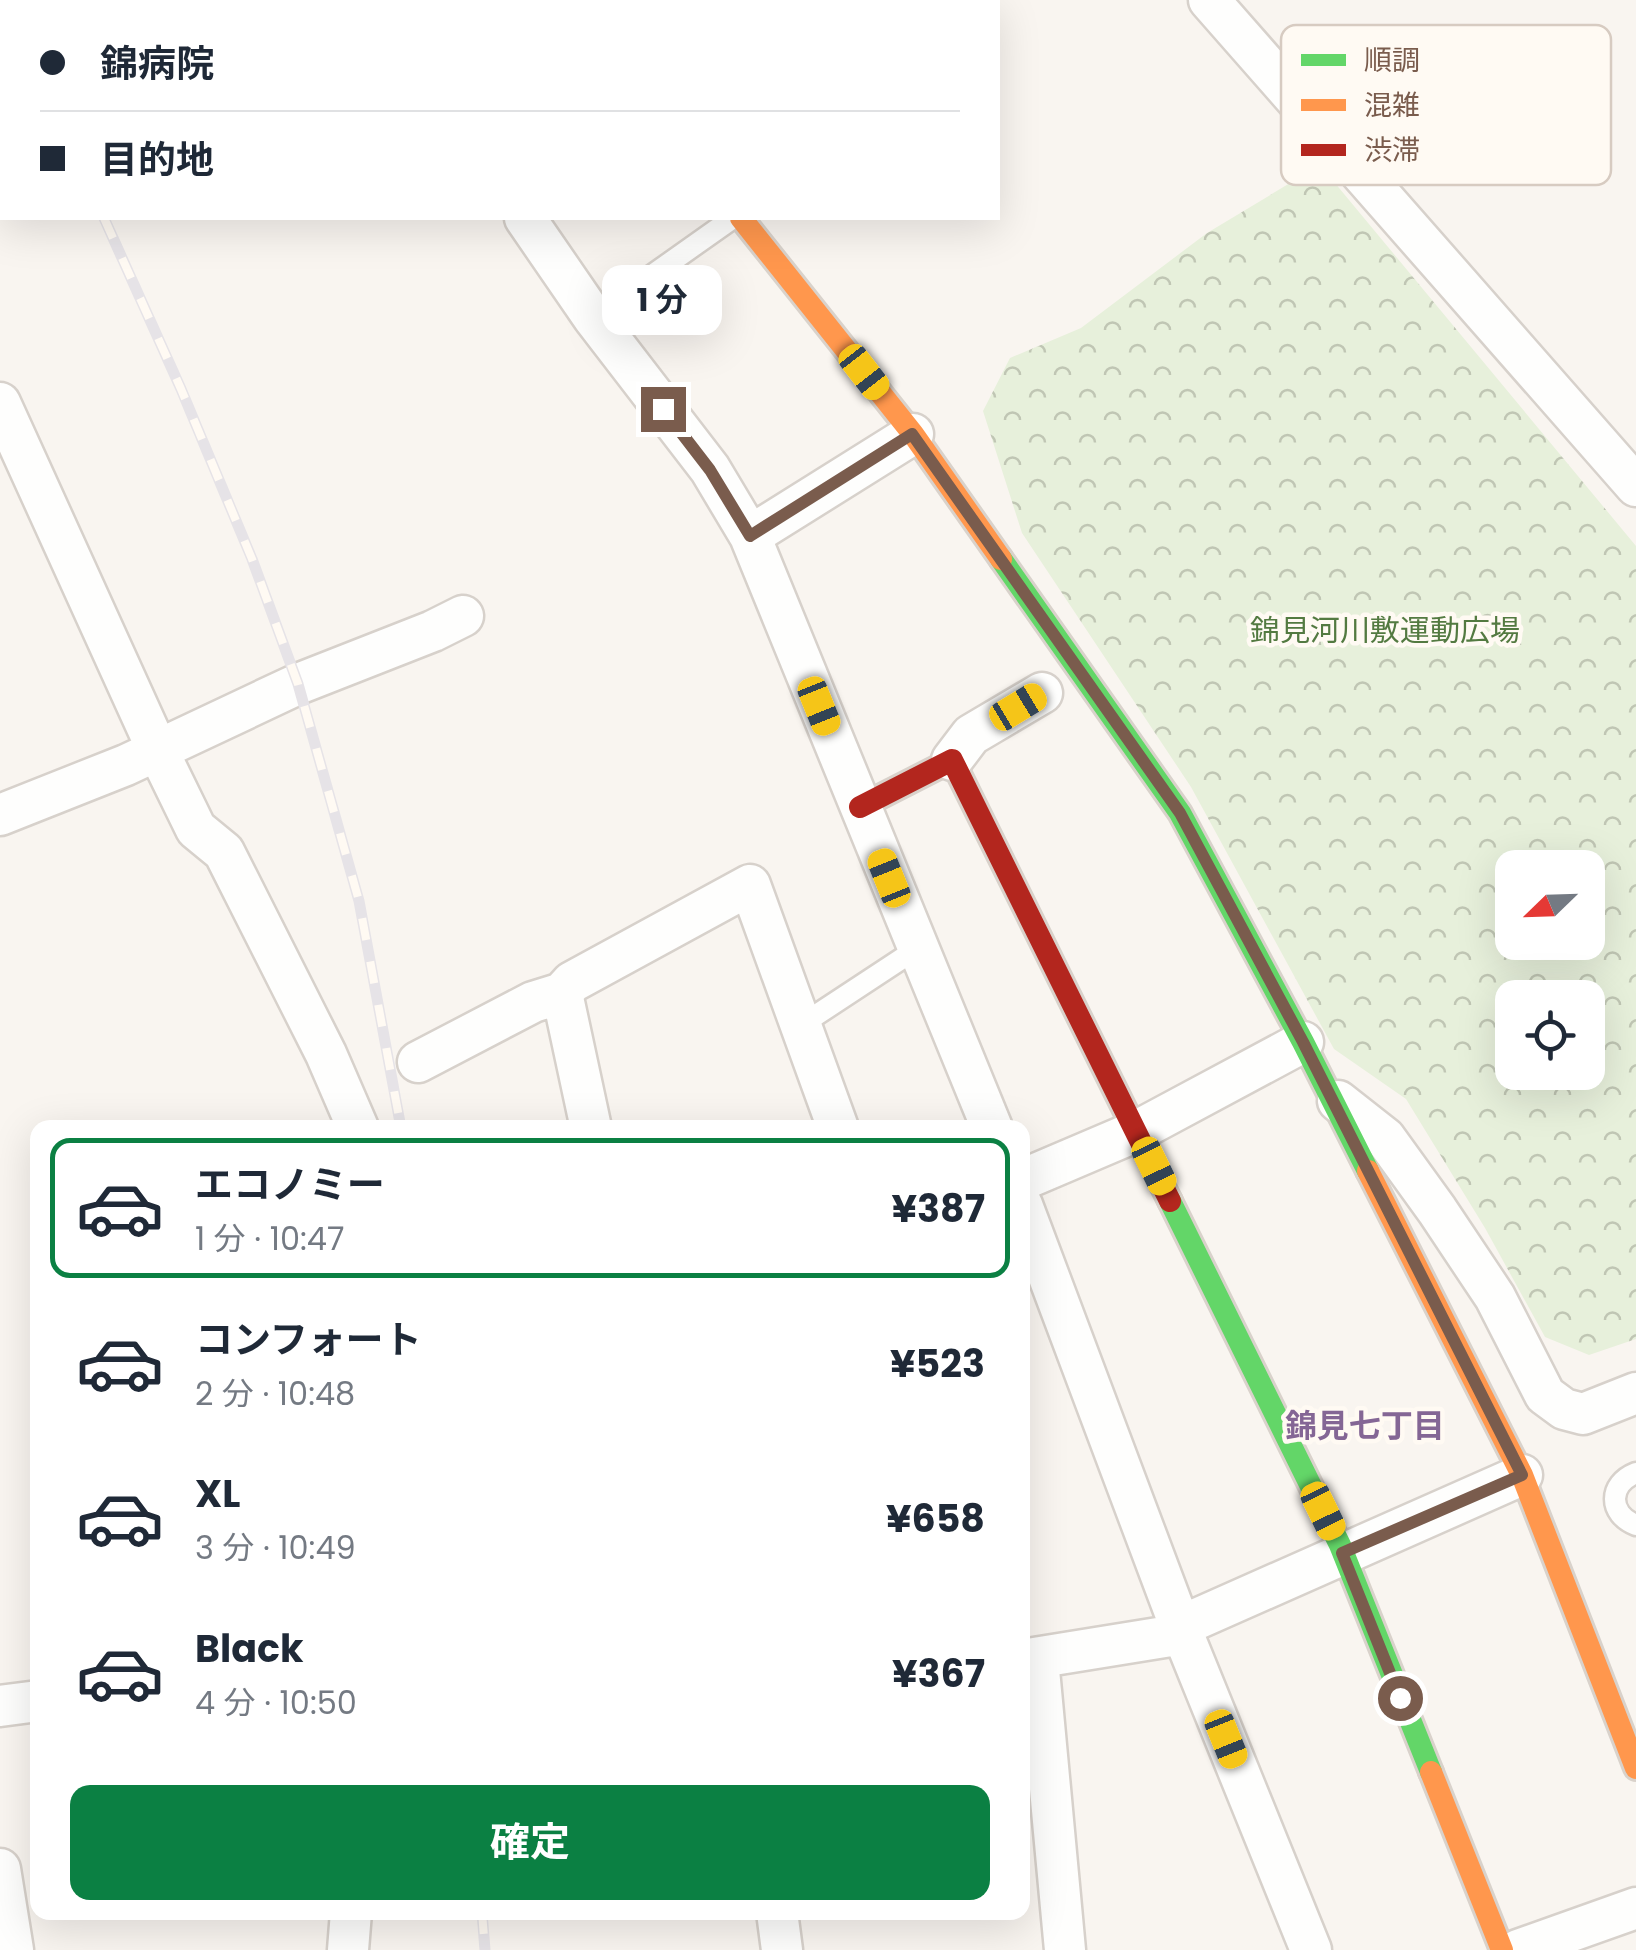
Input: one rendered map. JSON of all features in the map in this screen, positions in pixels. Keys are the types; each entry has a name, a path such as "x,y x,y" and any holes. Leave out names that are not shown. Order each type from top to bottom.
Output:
{"street":[{"path":"1209,0 1281,82"},
{"path":"1372,185 1636,486"},
{"path":"525,220 592,318 710,470 750,536 989,1120"},
{"path":"743,220 912,434 1061,681 1180,813 1303,1042 1522,1475 1636,1768"},
{"path":"0,402 196,829 224,852 326,1054 355,1120"},
{"path":"750,536 912,434"},
{"path":"0,816 126,765 298,684 463,616"},
{"path":"860,807 952,760 970,735 1061,681"},
{"path":"952,760 1342,1553 1502,1950"},
{"path":"418,1062 533,1002 562,993 572,982 750,885 835,1120"},
{"path":"562,993 589,1120"},
{"path":"1030,1177 1136,1131 1303,1042"},
{"path":"1327,1092 1385,1138 1495,1297 1545,1396 1564,1409 1583,1414 1636,1392"},
{"path":"1030,1225 1182,1630 1312,1950"},
{"path":"1065,1950 1030,1660 1182,1630 1342,1553 1522,1475"},
{"path":"0,1706 30,1702"},
{"path":"0,1869 12,1950"},
{"path":"1518,1950 1636,1908"},
{"path":"348,1950 350,1920"},
{"path":"779,1920 782,1950"}],"lane":[{"path":"592,318 730,220"},
{"path":"801,1025 918,948"},
{"path":"1636,1473 1619,1484 1615,1502 1622,1517 1636,1525"}],"green space":[{"name":"錦見河川敷運動広場","path":"1287,185 1337,185 1636,546 1636,1339 1589,1355 1545,1337 1485,1228 1406,1099 1334,1049 1191,787 1022,533 983,411 1010,358 1081,328 1207,233"}],"railway":[{"path":"105,220 252,559 298,684 359,901 400,1120"},
{"path":"483,1920 485,1950"}],"traffic: fast":[{"path":"1001,559 1180,813 1368,1171"},
{"path":"1170,1201 1340,1545 1431,1772"}],"traffic: slow":[{"path":"743,220 913,434 1001,559"},
{"path":"1368,1171 1522,1475 1636,1768"},
{"path":"1431,1772 1502,1950"}],"traffic: jam":[{"path":"860,807 952,760 1170,1201"}],"district":[{"name":"錦見七丁目","path":"1365,1426"}],"route":[{"path":"663,409 710,470 750,536 912,434 1180,813 1303,1042 1522,1475 1342,1553 1400,1698"}]}
